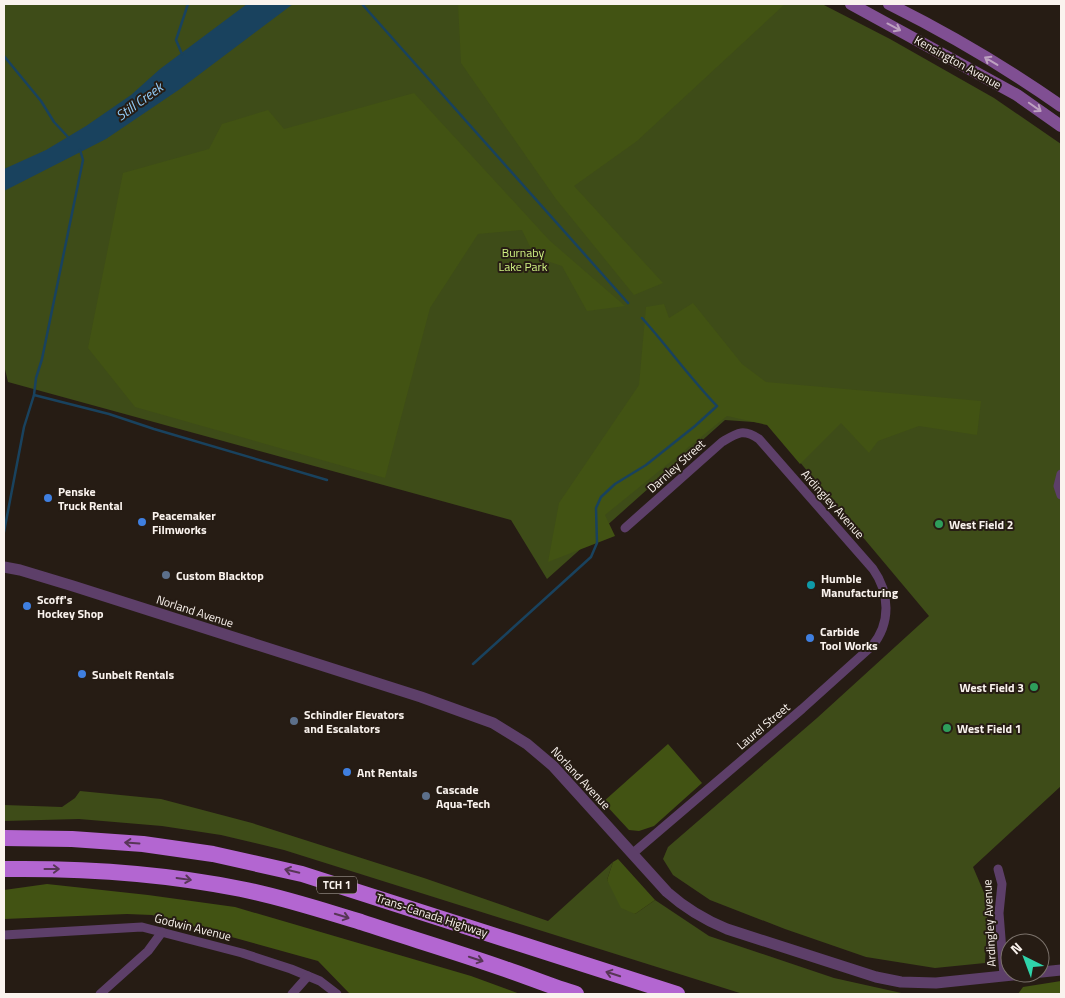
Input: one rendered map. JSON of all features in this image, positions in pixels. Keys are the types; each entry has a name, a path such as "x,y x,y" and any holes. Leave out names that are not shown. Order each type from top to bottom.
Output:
{"highway":[{"name":"Trans-Canada Highway","path":"4,838 72,839 143,844 213,854 302,874 677,994"},
{"name":"TCH 1","path":"4,869 63,869 182,878 241,889 292,901 353,920 505,969 559,990 576,994"}],"main road":[{"name":"Kensington Avenue","path":"851,4 1017,95 1061,126"},
{"name":"Kensington Avenue","path":"889,4 928,24 1025,80 1061,106"}],"street":[{"name":"Darnley Street","path":"625,528 722,442 735,434 748,433"},
{"name":"Ardingley Avenue","path":"748,433 759,439 873,569 884,588 887,602"},
{"path":"1061,474 1058,486 1061,495"},
{"name":"Norland Avenue","path":"4,567 73,586 414,695 493,723 527,744 553,766 667,892 687,908 727,929 888,980 936,983 1000,976"},
{"name":"Laurel Street","path":"632,854 802,709 872,646 878,639 882,629 887,602"},
{"name":"Ardingley Avenue","path":"998,869 1002,884 1000,913 1001,933"},
{"name":"Godwin Avenue","path":"4,935 142,927 242,953 308,976 337,994"},
{"path":"100,994 148,951 162,932"},
{"path":"292,994 308,976"}],"green space":[{"name":"Burnaby Lake Park","path":"4,4 822,4 890,39 994,98 1061,144 1061,786 973,867 988,902 985,963 935,968 866,957 710,900 673,875 663,859 668,847 817,718 929,616 767,423 725,420 547,579 511,520 8,382 4,365"},
{"path":"458,4 785,4 637,141 574,186 663,283 634,295 556,199 461,63"},
{"path":"414,93 549,240 625,306 587,311 562,266 535,257 522,230 478,234 430,308 385,478 135,407 88,348 123,173 209,149 222,124 268,110 284,129"},
{"path":"693,303 742,364 766,382 981,401 977,435 919,426 878,441 869,453 841,423 800,464 767,425 727,416 605,515 615,536 548,562 559,503 639,385 646,307 664,304 669,318"},
{"path":"668,744 702,783 654,826 639,831 629,830 603,802"},
{"path":"80,791 161,799 252,823 424,878 548,921 613,862 607,880 635,914 655,900 709,936 834,978 906,994 743,994 284,850 221,835 162,826 79,819 4,821 4,805 62,807 75,798"},
{"path":"618,859 655,900 635,914 621,908 607,880 613,862"},
{"path":"47,884 235,907 471,976 520,994 350,994 318,961 152,915 127,914 4,919 4,890"},
{"path":"1061,981 1061,994 1018,994 1023,987"}],"water":[{"name":"Still Creek","path":"247,4 293,4 180,89 106,139 4,191 4,169 46,150 86,126 131,95 160,69"}],"waterway":[{"path":"182,54 176,40 188,4"},
{"path":"362,4 628,303"},
{"path":"4,56 41,101 54,122 68,137"},
{"path":"4,532 24,427 42,359 83,160 80,150"},
{"path":"473,664 591,557 597,543 596,508 601,497 615,484 646,465 717,406 642,318"},
{"path":"34,395 109,414 327,480"}],"place":[{"name":"Penske Truck Rental","path":"48,498"},
{"name":"Peacemaker Filmworks","path":"142,522"},
{"name":"West Field 2","path":"939,524"},
{"name":"Custom Blacktop","path":"166,575"},
{"name":"Humble Manufacturing","path":"811,585"},
{"name":"Scoff's Hockey Shop","path":"27,606"},
{"name":"Carbide Tool Works","path":"810,638"},
{"name":"Sunbelt Rentals","path":"82,674"},
{"name":"West Field 3","path":"1034,687"},
{"name":"Schindler Elevators and Escalators","path":"294,721"},
{"name":"West Field 1","path":"947,728"},
{"name":"Ant Rentals","path":"347,772"},
{"name":"Cascade Aqua-Tech","path":"426,796"}]}
